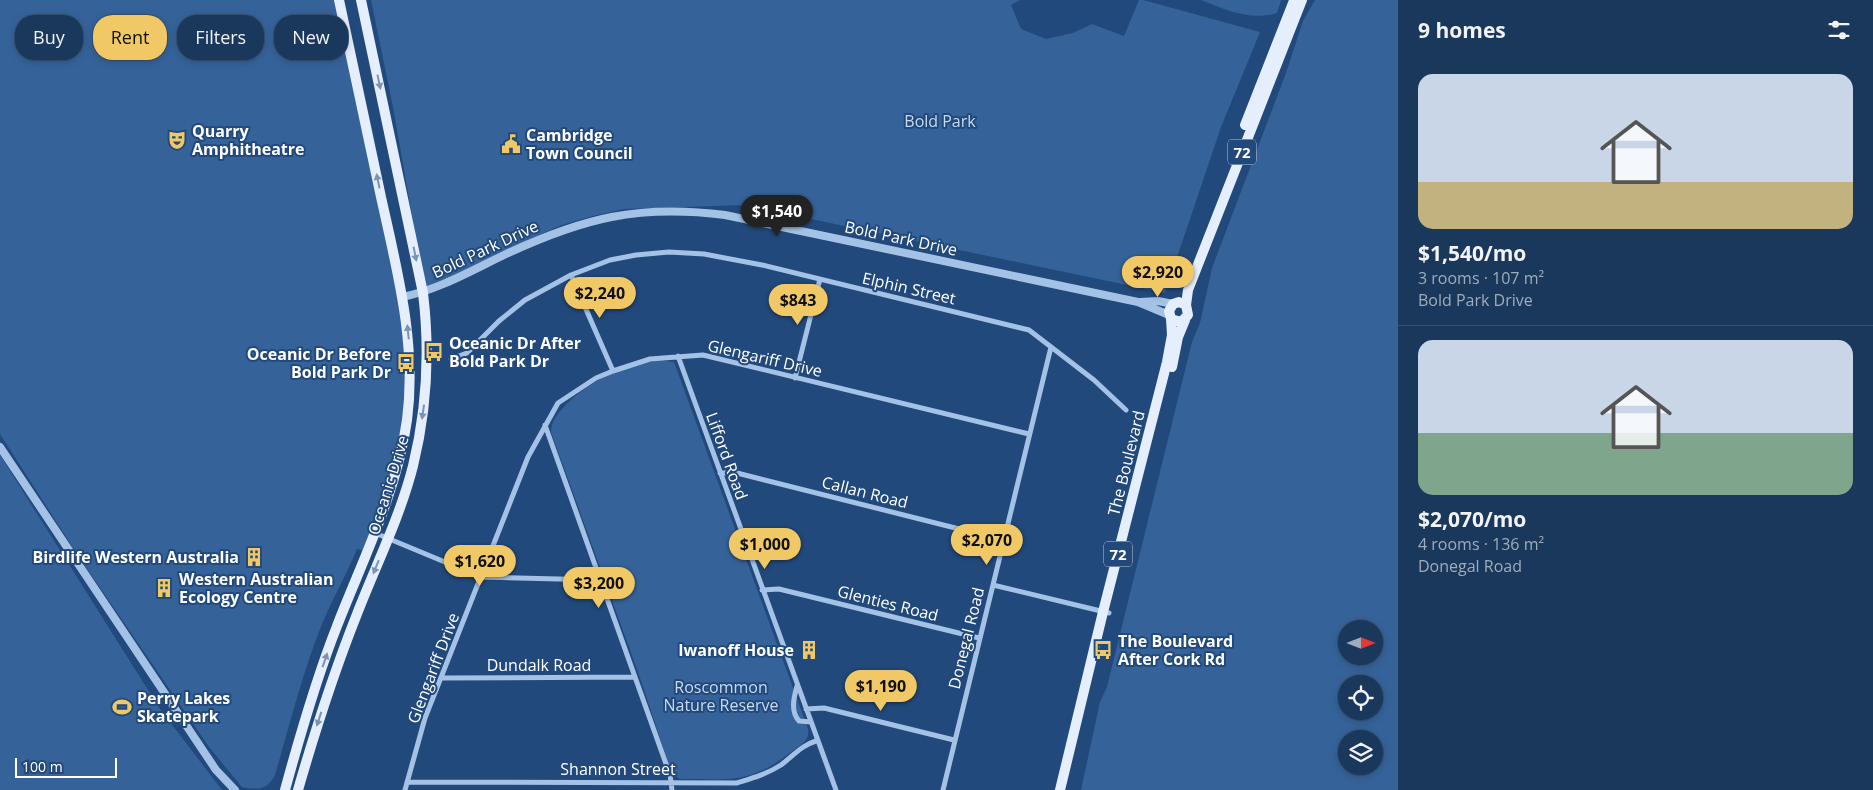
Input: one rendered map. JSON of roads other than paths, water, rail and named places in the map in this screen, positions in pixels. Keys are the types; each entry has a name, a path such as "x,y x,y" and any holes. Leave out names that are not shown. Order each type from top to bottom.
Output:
{"main road":[{"name":"Oceanic Drive","path":"285,790 324,661 374,532 399,461 407,420 410,368 402,297 338,0"},
{"name":"Oceanic Drive","path":"297,790 330,687 388,538 413,466 425,395 427,341 423,293 361,0"},
{"name":"The Boulevard","path":"1067,790 1106,612 1167,362 1172,335 1170,307 1189,274 1294,0"},
{"name":"The Boulevard","path":"1060,790 1178,337 1189,311 1186,304 1188,290 1302,0"},
{"path":"1174,303 1186,304"},
{"path":"1170,317 1178,322 1185,320"}],"street":[{"name":"Bold Park Drive","path":"402,297 423,293 567,228 626,213 692,211 725,216 1138,302 1170,317"},
{"name":"Elphin Street","path":"451,358 468,353 513,308 571,275 622,258 678,252 731,258 1020,327 1036,334 1094,380 1126,410"},
{"path":"571,275 613,371"},
{"path":"795,378 820,279"},
{"name":"Bold Park Drive","path":"1138,302 1158,300 1174,303"},
{"name":"Donegal Road","path":"943,790 1051,347"},
{"name":"Glengariff Drive","path":"405,790 425,718 528,457 558,403 596,378 650,358 703,355 1029,434"},
{"name":"Lifford Road","path":"678,356 811,722 816,741 836,790"},
{"path":"545,425 672,781 672,790"},
{"path":"0,447 216,770 235,790"},
{"name":"Callan Road","path":"720,473 737,473 1003,540"},
{"path":"374,532 481,577 599,580"},
{"path":"992,586 1106,612"},
{"name":"Glenties Road","path":"762,590 779,589 979,638"},
{"name":"Dundalk Road","path":"442,678 635,677"},
{"path":"797,685 793,705 795,716 798,721 811,722"},
{"path":"806,709 824,708 954,740"},
{"name":"Shannon Street","path":"407,782 672,781 738,783 761,776 781,765 807,744 816,741"}],"place":[{"name":"Quarry Amphitheatre","path":"177,140"},
{"name":"Cambridge Town Council","path":"511,144"},
{"name":"Oceanic Dr After Bold Park Dr","path":"434,352"},
{"name":"Oceanic Dr Before Bold Park Dr","path":"406,363"},
{"name":"Birdlife Western Australia","path":"254,557"},
{"name":"Western Australian Ecology Centre","path":"164,588"},
{"name":"Iwanoff House","path":"809,650"},
{"name":"The Boulevard After Cork Rd","path":"1103,650"},
{"name":"Perry Lakes Skatepark","path":"122,707"}],"park label":[{"name":"Bold Park","path":"940,121"},
{"name":"Roscommon Nature Reserve","path":"721,696"}]}
